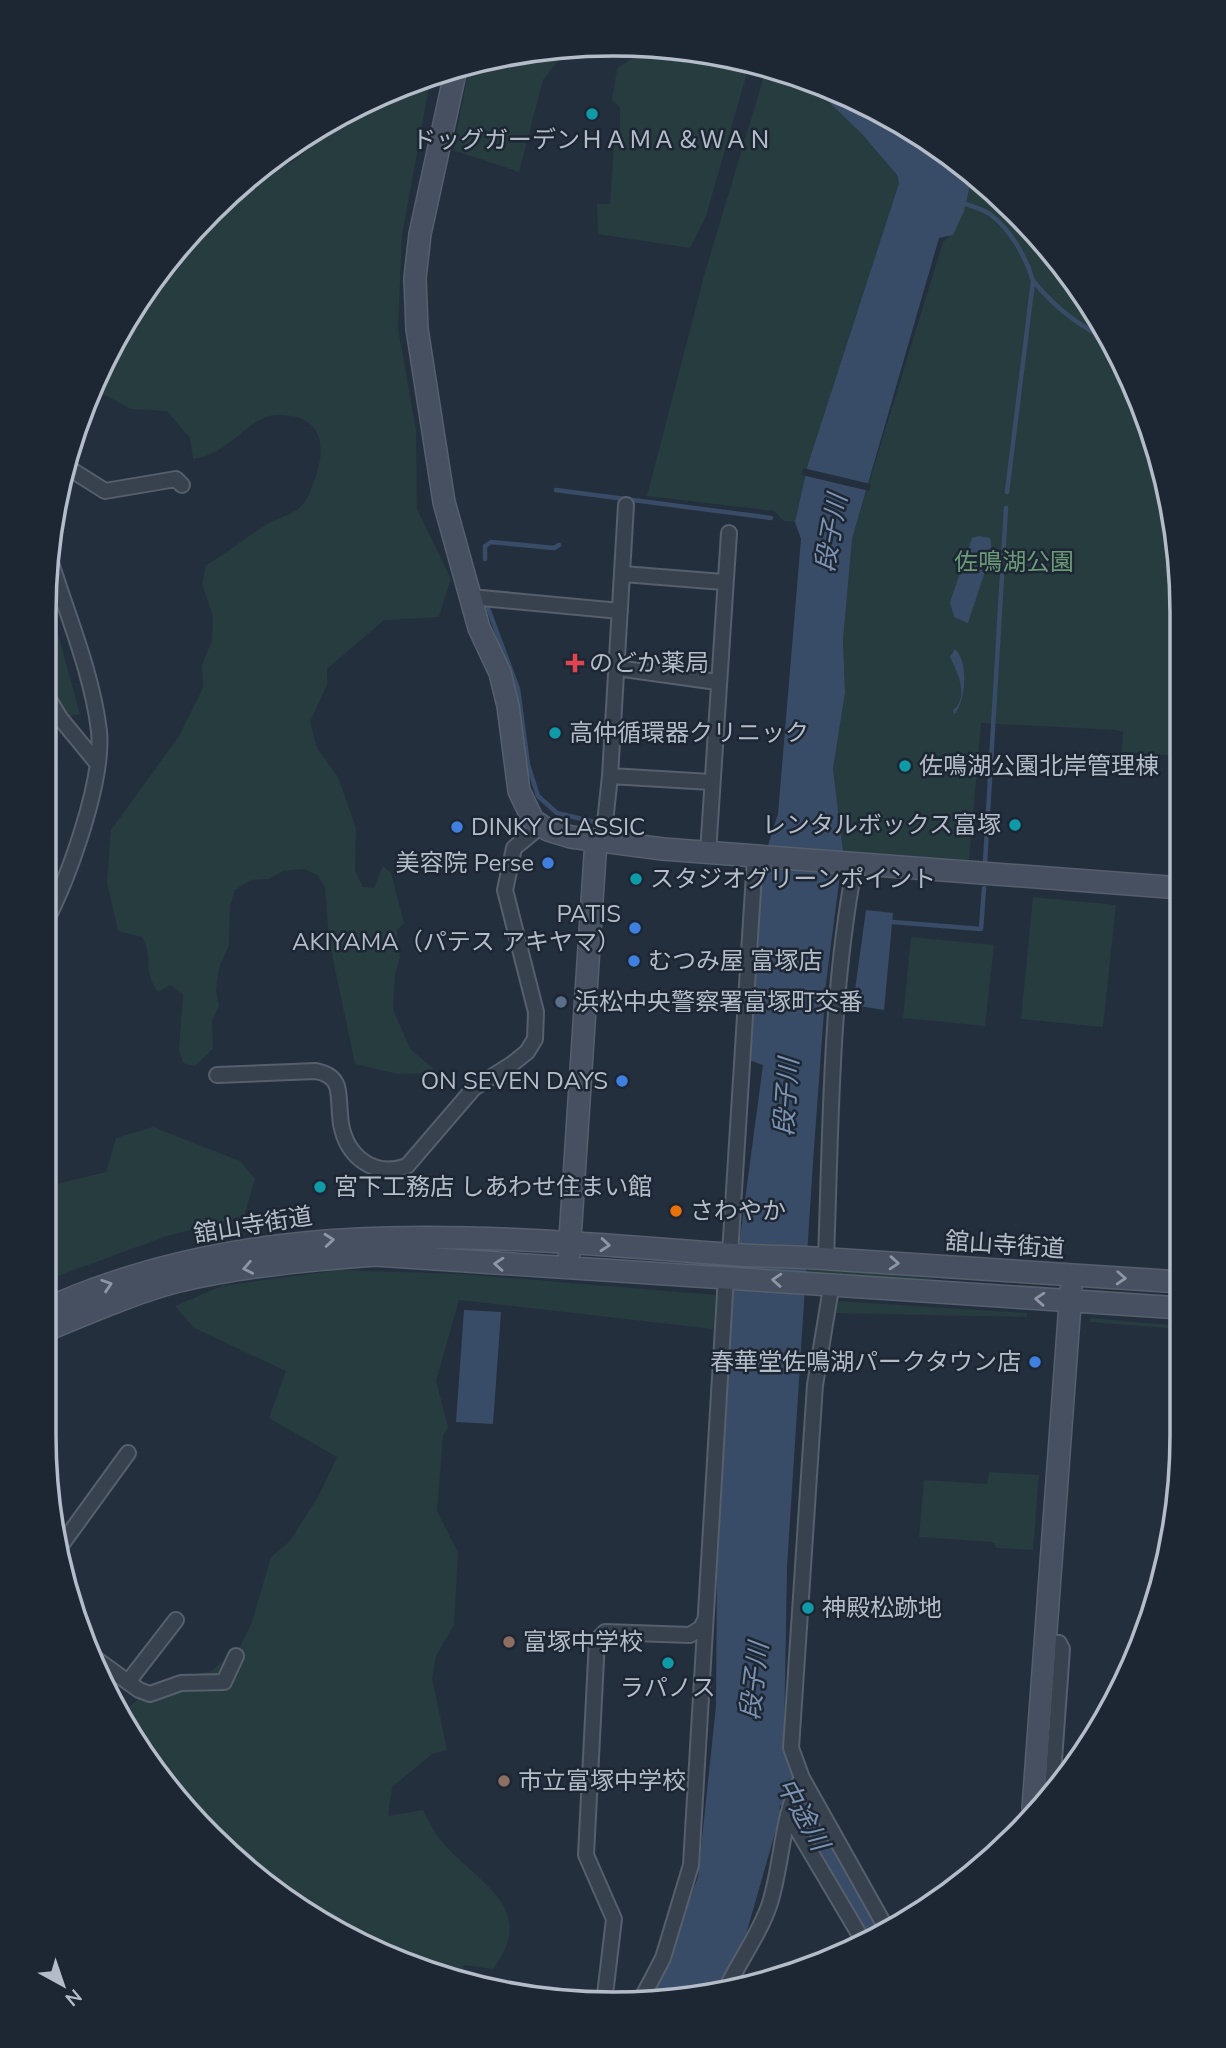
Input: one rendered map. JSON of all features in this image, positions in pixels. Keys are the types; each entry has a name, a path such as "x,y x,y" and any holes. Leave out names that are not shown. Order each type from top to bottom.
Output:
{"street":[{"path":"453,80 433,168 415,278 417,329 444,502 482,598 479,628 500,673 509,706 519,791 527,811 541,826 559,834 602,832 708,853 1170,887"},
{"path":"74,472 104,491 176,479 182,485"},
{"path":"567,1269 602,832 610,776 626,505"},
{"path":"708,853 723,582 729,533"},
{"path":"623,574 723,582"},
{"path":"56,894 83,824 97,763 99,732 92,696 57,582"},
{"path":"482,598 620,611"},
{"path":"617,668 717,682"},
{"path":"56,711 97,763"},
{"path":"610,776 711,782"},
{"path":"217,1075 316,1071 329,1074 337,1084 341,1126 349,1147 362,1162 377,1169 391,1172 407,1166 474,1088 527,1052 535,1039 534,1002 505,890 513,848 541,826"},
{"path":"730,1254 757,858"},
{"path":"826,1258 834,1028 850,864"},
{"name":"舘山寺街道","path":"56,1305 82,1293 162,1267 240,1249 369,1237 570,1242 1170,1281"},
{"name":"舘山寺街道","path":"56,1326 113,1302 178,1282 263,1265 375,1255 567,1269 829,1283"},
{"path":"1034,1800 1072,1275"},
{"path":"646,1991 663,1958 691,1865 726,1276"},
{"path":"883,1922 802,1778 791,1743 815,1385 831,1294 829,1283 1170,1307"},
{"path":"66,1538 128,1453"},
{"path":"605,1992 614,1919 586,1855 597,1640 605,1632 690,1635 701,1628 705,1619"},
{"path":"128,1682 176,1620"},
{"path":"1045,1642 1059,1643 1062,1649 1053,1777"},
{"path":"106,1666 150,1693 181,1683 224,1682 236,1657"},
{"path":"731,1979 769,1907 781,1865 791,1798 802,1778"},
{"path":"788,1814 859,1935"}],"green space":[{"path":"634,57 649,57 747,73 706,216 690,248 598,234 597,204 610,204 615,130 620,129 620,107 612,100 617,69"},
{"path":"559,59 543,80 519,172 453,150 468,75"},
{"path":"762,77 824,97 862,134 897,175 899,183 808,464 795,522 784,521 774,511 647,496 705,272"},
{"path":"429,88 402,235 398,328 416,430 417,509 451,579 439,617 384,620 327,669 327,685 310,722 317,748 338,777 356,828 355,870 363,887 374,888 383,866 391,873 404,923 397,930 400,957 395,975 393,1009 410,1049 433,1068 432,1073 398,1074 355,1064 329,940 325,887 317,875 304,869 283,871 269,879 251,880 235,890 230,906 229,945 219,968 216,990 219,1006 212,1020 213,1049 195,1066 183,1063 179,1050 183,994 170,985 158,992 150,976 148,952 142,937 118,931 107,882 111,830 179,736 203,688 202,665 212,640 213,616 202,584 206,565 269,523 301,506 310,492 318,468 320,444 318,434 304,420 277,415 257,422 218,450 193,459 190,438 167,411 131,409 101,393 131,334 171,274 194,246 246,194 279,167 294,161 314,144 367,113"},
{"name":"佐鳴湖公園","path":"970,186 1032,246 1076,304 1113,367 1128,400 1151,469 1165,540 1170,613 1170,755 1122,752 1123,732 1115,730 981,723 969,860 843,851 833,769 845,693 843,640 852,538 943,242 955,229"},
{"path":"56,628 80,714 56,718"},
{"path":"1033,897 1116,905 1103,1027 1021,1019"},
{"path":"911,937 994,945 985,1026 903,1018"},
{"path":"153,1127 240,1161 255,1179 244,1216 167,1236 56,1277 56,1184 106,1172 116,1138"},
{"path":"674,1259 751,1266 890,1274 959,1283 674,1262"},
{"path":"339,1270 461,1274 716,1295 713,1329 459,1300 436,1381 448,1427 443,1436 437,1511 458,1553 454,1625 436,1656 432,1678 447,1750 432,1754 392,1787 388,1816 423,1810 436,1834 495,1894 505,1909 510,1927 506,1946 493,1969 463,1965 463,1971 400,1950 334,1917 274,1877 219,1829 194,1802 171,1774 128,1708 160,1682 211,1671 240,1647 252,1622 271,1557 290,1541 319,1495 337,1457 269,1418 286,1371 194,1328 175,1306 222,1286"},
{"path":"837,1301 1027,1313 1027,1317 833,1313"},
{"path":"1090,1318 1170,1325 1170,1328 1090,1322"},
{"path":"989,1472 1039,1475 1033,1550 997,1548 992,1542 919,1537 924,1480 987,1484"}],"water":[{"name":"段子川","path":"824,97 892,131 970,186 964,211 953,235 939,238 852,539 843,640 845,693 833,769 843,851 826,983 813,1162 787,1567 784,1737 779,1819 745,1938 720,1981 653,1991 698,1877 716,1706 717,1572 732,1298 763,1065 749,1060 758,877 778,814 801,539 795,522 808,464 899,183 897,175 862,134"},
{"path":"972,538 990,538 992,550 968,623 954,617 950,602"},
{"path":"955,649 962,663 964,682 961,701 954,715 953,710 961,698 959,676 950,657"},
{"path":"866,910 893,913 884,1010 853,1005"},
{"path":"464,1310 501,1312 493,1424 456,1422"}],"pier":[{"path":"803,468 871,484 869,491 802,475"}],"waterway":[{"path":"966,204 988,213 1005,229 1022,254 1033,281 1007,492"},
{"path":"1034,282 1069,316 1092,331"},
{"path":"556,490 771,518"},
{"path":"985,863 1006,508"},
{"path":"485,559 485,546 491,542 554,548 559,545"},
{"path":"488,608 518,689 528,765 538,796 557,813 595,822"},
{"path":"892,922 981,929 984,888"},
{"name":"中途川","path":"775,1745 778,1773 868,1930"}],"place":[{"name":"ドッグガーデンＨＡＭＡ＆ＷＡＮ","path":"592,114"},
{"name":"のどか薬局","path":"575,663"},
{"name":"高仲循環器クリニック","path":"555,733"},
{"name":"佐鳴湖公園北岸管理棟","path":"905,766"},
{"name":"レンタルボックス富塚","path":"1015,825"},
{"name":"DINKY CLASSIC","path":"457,827"},
{"name":"美容院 Perse","path":"548,863"},
{"name":"スタジオグリーンポイント","path":"636,879"},
{"name":"PATIS AKIYAMA（パテス アキヤマ）","path":"635,928"},
{"name":"むつみ屋 富塚店","path":"634,961"},
{"name":"浜松中央警察署富塚町交番","path":"561,1002"},
{"name":"ON SEVEN DAYS","path":"622,1081"},
{"name":"宮下工務店 しあわせ住まい館","path":"320,1187"},
{"name":"さわやか","path":"676,1211"},
{"name":"春華堂佐鳴湖パークタウン店","path":"1035,1362"},
{"name":"神殿松跡地","path":"808,1608"},
{"name":"富塚中学校","path":"509,1642"},
{"name":"ラパノス","path":"668,1663"},
{"name":"市立富塚中学校","path":"504,1781"}]}
